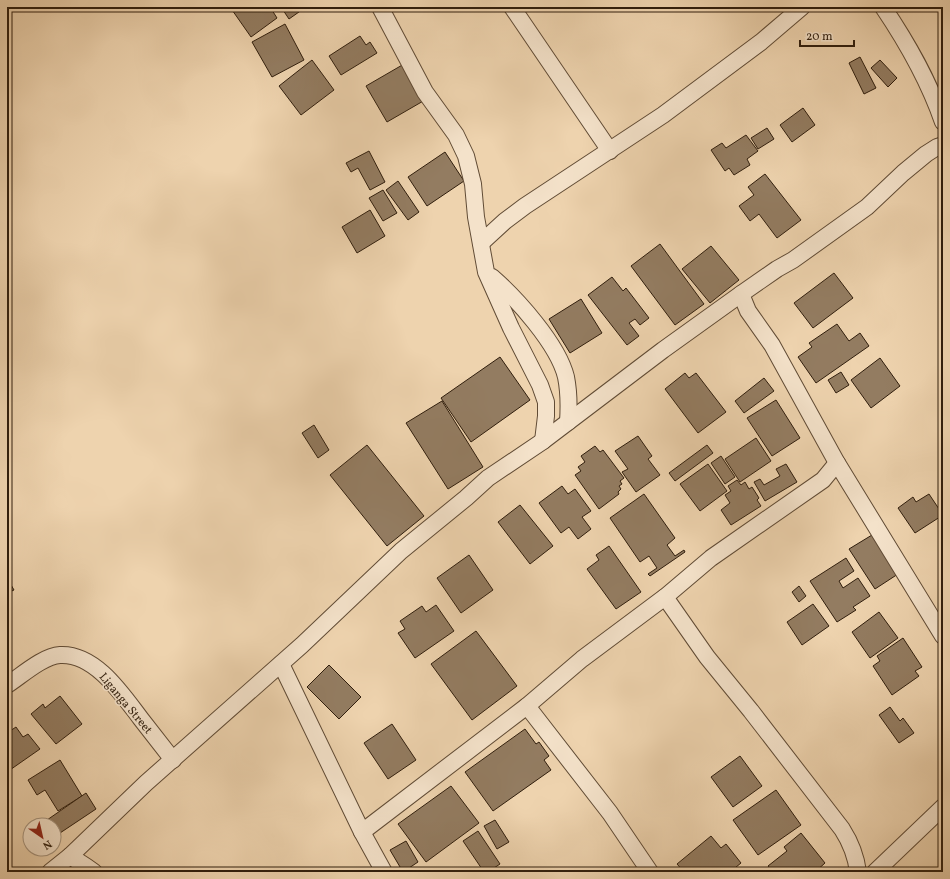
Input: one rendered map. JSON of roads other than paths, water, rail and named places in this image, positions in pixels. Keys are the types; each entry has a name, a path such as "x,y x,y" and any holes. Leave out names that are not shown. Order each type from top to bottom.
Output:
{"street":[{"path":"380,7 425,92 456,136 466,156 473,184 476,218 486,272 511,328 540,385 546,402 543,441"},
{"path":"512,7 610,150"},
{"path":"481,243 524,206 663,115 702,87 802,7"},
{"path":"883,7 904,39 921,70 943,122"},
{"path":"50,872 70,856 146,783 281,664 401,550 466,498 488,478 543,441 663,350 741,294 777,269 793,260 867,207 903,173 926,154 943,145"},
{"path":"486,272 518,303 543,334 558,358 565,375 569,396 568,422"},
{"path":"741,294 748,312 772,345 837,463 943,636"},
{"path":"362,832 527,706 582,659 665,597 711,558 822,480 837,463"},
{"path":"665,597 707,657 751,711 842,829 850,841 856,858 858,872"},
{"name":"Liganga Street","path":"7,685 44,660 59,655 75,657 91,665 105,676 125,697 173,760"},
{"path":"281,664 362,832 384,872"},
{"path":"527,706 610,813 650,872"},
{"path":"875,872 943,807"},
{"path":"70,856 94,872"}]}
